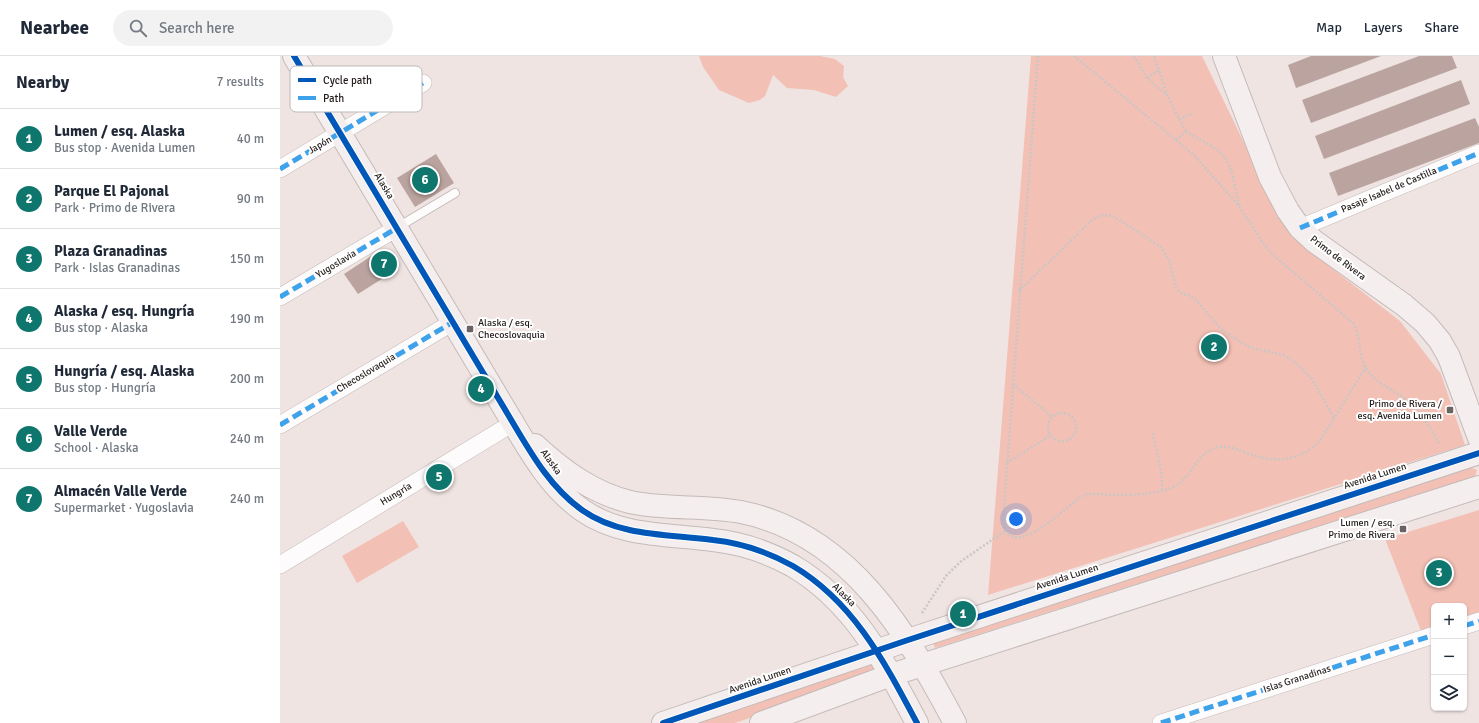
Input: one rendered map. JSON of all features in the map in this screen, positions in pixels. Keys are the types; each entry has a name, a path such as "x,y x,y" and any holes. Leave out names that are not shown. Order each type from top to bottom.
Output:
{"street":[{"name":"Alaska","path":"294,56 300,66"},
{"name":"Primo de Rivera","path":"1224,56 1272,183 1288,211 1300,228 1328,252 1404,305 1425,323 1440,341 1449,357 1479,438"},
{"name":"Alaska","path":"327,112 398,228 513,424 548,477 567,498 583,511 600,520 625,529 733,543 749,547 779,559 793,567 819,585 854,619 878,650 917,723"},
{"name":"Japón","path":"280,169 375,112"},
{"name":"Pasaje Isabel de Castilla","path":"1300,228 1479,153"},
{"name":"Yugoslavia","path":"280,298 398,228"},
{"name":"Checoslovaquia","path":"280,425 453,322"},
{"name":"Alaska","path":"513,424 571,475 607,495 630,502 740,512 772,521 799,534 834,555 850,569 875,596 903,633 923,664 955,723"},
{"name":"Hungría","path":"280,565 513,424"},
{"name":"Avenida Lumen","path":"663,723 878,650 903,633 1448,463 1479,452"},
{"path":"761,723 891,674 1479,487"},
{"path":"1467,625 1479,621"},
{"name":"Islas Granadinas","path":"1161,723 1431,636"}],"lane":[{"name":"Yugoslavia","path":"398,228 455,194"}],"path":[{"path":"1038,56 1019,291 1003,520 1005,531 1011,537 1022,538 1032,534 1079,498 1087,494 1145,494 1179,484 1190,474 1198,460 1218,447 1230,447 1258,457 1279,460 1296,458 1310,451 1320,442 1366,367"},
{"path":"1074,56 1194,154 1239,206 1265,246 1273,255 1353,323 1357,329 1360,356 1366,367 1378,379 1403,397 1427,421 1448,463"},
{"path":"1134,56 1147,78 1168,97"},
{"path":"1154,56 1160,69 1168,97 1186,132 1223,153 1232,170 1239,206"},
{"path":"1147,78 1160,69"},
{"path":"1179,119 1194,113"},
{"path":"1176,140 1186,132"},
{"path":"1019,291 1093,219 1103,215 1113,216 1160,246 1169,260 1176,288 1180,293 1188,294 1196,299 1221,329 1252,348 1284,355 1298,364 1312,379 1334,418"},
{"path":"1012,384 1052,417"},
{"path":"1059,413 1068,414 1074,419 1076,428 1073,436 1066,440 1058,440 1051,435 1048,424 1052,417 1059,413"},
{"path":"1153,433 1162,476 1162,490"},
{"path":"1007,463 1051,435"},
{"path":"903,633 920,615 946,576 960,562 1005,531"}],"shaded area":[{"path":"699,56 820,56 835,59 844,66 843,77 848,86 836,97 814,90 787,88 773,75 765,96 760,100 749,103 719,90 703,67"},
{"path":"1031,56 1202,56 1283,223 1307,249 1400,321 1441,374 1465,445 988,595"},
{"path":"1470,467 1477,470 1475,477 935,648 931,638"},
{"path":"1479,510 1479,612 1467,616 1467,603 1431,603 1431,628 1421,631 1385,539"},
{"path":"403,521 419,547 357,583 342,556"},
{"path":"881,655 888,670 735,723 681,723"}],"building":[{"path":"1311,56 1381,56 1296,88 1288,65"},
{"path":"1419,56 1452,56 1457,68 1311,123 1302,100"},
{"path":"1461,80 1470,104 1324,159 1315,136"},
{"path":"1475,118 1479,127 1479,143 1338,196 1329,173"},
{"path":"436,154 454,183 415,207 397,178"},
{"path":"382,249 396,270 358,294 344,274"}],"marked path":[{"path":"280,169 375,112"},
{"path":"1300,228 1479,153"},
{"path":"280,297 397,228"},
{"path":"280,425 453,322"},
{"path":"1467,625 1479,621"},
{"path":"1161,723 1431,636"}],"cycle path":[{"path":"294,56 300,66"},
{"path":"327,112 527,447 561,492 582,510 597,519 612,525 645,533 734,543 764,552 793,566 815,581 834,597 851,616 880,656 917,723"},
{"path":"663,723 908,640 1479,453"}],"place":[{"name":"Valle Verde","path":"425,180"},
{"name":"Almacén Valle Verde","path":"384,264"},
{"name":"Alaska / esq. Checoslovaquia","path":"470,329"},
{"name":"Parque El Pajonal","path":"1214,347"},
{"name":"Alaska / esq. Hungría","path":"481,389"},
{"name":"Primo de Rivera / esq. Avenida Lumen","path":"1450,410"},
{"name":"Hungría / esq. Alaska","path":"439,477"},
{"name":"Lumen / esq. Primo de Rivera","path":"1403,529"},
{"name":"Plaza Granadinas","path":"1439,573"},
{"name":"Lumen / esq. Alaska","path":"963,614"}]}
